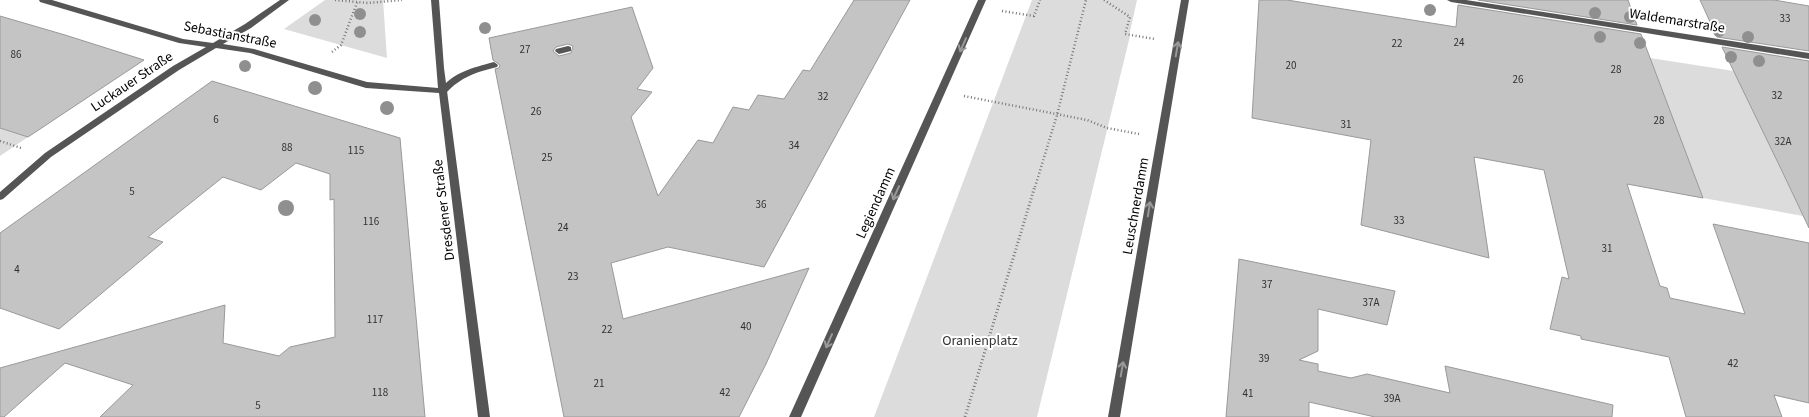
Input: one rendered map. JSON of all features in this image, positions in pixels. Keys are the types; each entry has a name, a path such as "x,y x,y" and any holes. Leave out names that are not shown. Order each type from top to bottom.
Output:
{"street":[{"name":"Sebastianstraße","path":"43,0 182,41 251,51 366,85 443,92"},
{"name":"Luckauer Straße","path":"0,197 48,155 176,68 286,0"},
{"name":"Dresdener Straße","path":"435,0 443,92 484,417"},
{"name":"Legiendamm","path":"795,417 982,0"},
{"name":"Leuschnerdamm","path":"1114,417 1185,0"},
{"name":"Waldemarstraße","path":"1451,0 1809,56"},
{"path":"443,92 454,78 470,71 494,66"}],"path":[{"path":"335,0 383,3 402,0"},
{"path":"1027,15 1034,16 1040,0"},
{"path":"965,417 1057,115 1086,0"},
{"path":"1104,0 1130,17 1125,34"},
{"path":"309,68 341,45 357,2"},
{"path":"941,92 1087,120 1107,128 1161,138"}],"green space":[{"path":"325,0 383,0 387,58 284,29"},
{"name":"Oranienplatz","path":"1032,0 1137,0 1130,36 1037,417 874,417"},
{"path":"1650,58 1734,71 1803,216 1703,198"},
{"path":"0,128 28,137 0,156"}],"building":[{"path":"854,0 910,0 764,267 668,247 611,263 623,319 809,268 766,364 739,417 564,417 495,69 499,68 500,65 493,60 489,38 632,7 653,68 637,89 652,92 631,117 658,196 698,140 713,143 733,107 749,110 758,95 784,99 803,70 810,71","holes":["568,44 573,46 571,53 559,56 553,51 556,47"]},
{"path":"1259,0 1287,0 1456,27 1458,5 1641,34 1703,198 1627,184 1660,286 1667,288 1670,298 1745,314 1713,224 1809,243 1809,403 1774,395 1782,417 1686,417 1669,357 1581,339 1581,336 1550,329 1562,277 1569,279 1544,170 1474,157 1489,258 1361,225 1371,140 1252,118"},
{"path":"1478,0 1628,0 1637,25"},
{"path":"1700,0 1774,0 1809,6 1809,51 1717,37"},
{"path":"0,16 144,60 28,137 0,128"},
{"path":"1722,47 1809,61 1809,228 1781,169"},
{"path":"212,81 400,138 425,417 100,417 133,385 65,363 4,417 0,417 0,368 225,305 223,343 279,356 290,347 335,337 334,199 330,200 330,174 296,163 261,190 223,177 148,237 163,242 59,329 0,308 0,233"},
{"path":"1239,259 1395,291 1387,325 1318,309 1318,351 1299,360 1318,364 1318,371 1351,378 1367,374 1450,393 1445,366 1613,405 1612,417 1375,417 1309,402 1309,417 1226,417"}]}
